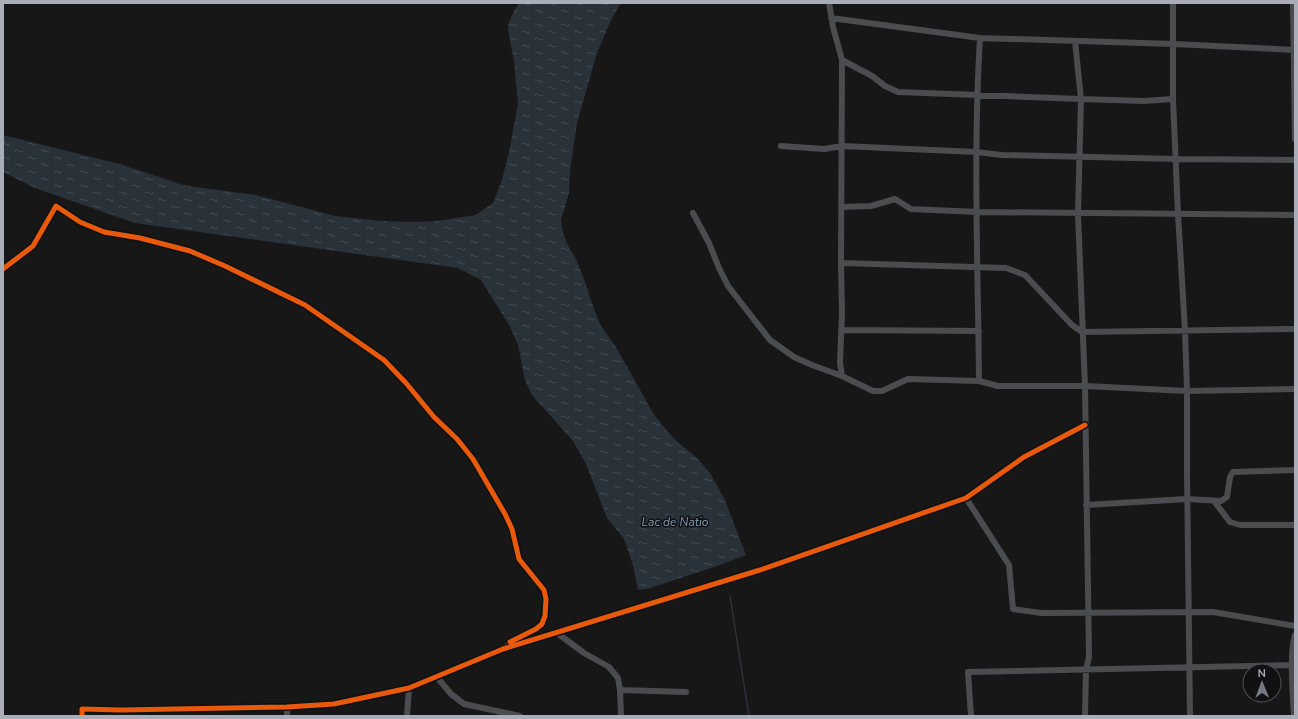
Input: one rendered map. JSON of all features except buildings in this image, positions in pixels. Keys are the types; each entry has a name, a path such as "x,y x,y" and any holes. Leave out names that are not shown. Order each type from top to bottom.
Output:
{"street":[{"path":"829,3 842,60 840,363 842,376"},
{"path":"1173,3 1176,159 1187,391 1190,716"},
{"path":"1293,3 1295,139"},
{"path":"832,18 980,38 1174,44 1294,50"},
{"path":"979,381 976,152 980,38"},
{"path":"1075,41 1081,99 1078,214 1085,386 1089,657 1086,670 1085,716"},
{"path":"842,60 872,76 885,86 898,92 1143,101 1174,99"},
{"path":"781,146 824,149 842,146 976,152 1002,155 1295,160"},
{"path":"841,207 871,206 895,199 911,209 977,212 1295,215"},
{"path":"3,269 33,246 56,206 80,222 104,232 140,238 190,251 225,266 305,305 384,360 473,459 512,529 519,559 544,590 546,599 545,616 542,624 536,629 514,640 503,649"},
{"path":"693,213 709,243 728,286 770,340 794,357 842,376 873,391 882,391 908,379 979,381 998,386 1085,386 1187,391 1295,389"},
{"path":"841,263 1006,268 1025,275 1072,325 1082,332 1295,329"},
{"path":"841,330 979,331"},
{"path":"82,716 82,709 121,713 334,704 410,688 503,649 760,570 966,498 1024,457 1085,425"},
{"path":"1086,505 1187,499 1221,501 1227,497 1230,477 1234,472 1295,470"},
{"path":"966,498 1009,565 1013,609 1041,613 1213,612 1295,626"},
{"path":"1214,501 1230,522 1240,525 1295,525"},
{"path":"556,633 584,653 609,668 618,678 621,716"},
{"path":"1294,716 1292,665 1293,640 1295,636"},
{"path":"971,716 968,672 1190,666 1292,665"},
{"path":"437,676 451,694 464,704 520,716"},
{"path":"407,716 410,688"},
{"path":"620,690 686,692"},
{"path":"287,707 287,716"}],"water":[{"name":"Lac de Natio","path":"519,3 621,3 611,20 597,53 577,123 570,171 569,193 561,220 563,233 567,244 576,259 601,326 616,347 654,415 674,439 697,458 710,473 724,498 746,555 647,589 638,590 633,565 624,539 607,518 586,464 573,441 532,395 525,380 518,345 509,325 481,280 458,268 135,223 35,188 3,172 3,135 119,164 187,186 256,195 335,216 381,221 416,222 438,221 476,215 493,203 502,180 509,152 518,104 514,61 508,25"}],"waterway":[{"path":"730,596 749,716"}],"cycle path":[{"path":"3,269 33,246 56,206 80,222 104,232 140,238 190,251 225,266 305,305 384,360 406,383 434,417 457,439 473,459 512,529 519,559 544,590 546,599 545,616 542,624 536,629 510,642"},
{"path":"82,716 82,709 121,710 287,707 334,704 409,688 503,649 760,570 966,498 1024,457 1085,425"}]}
